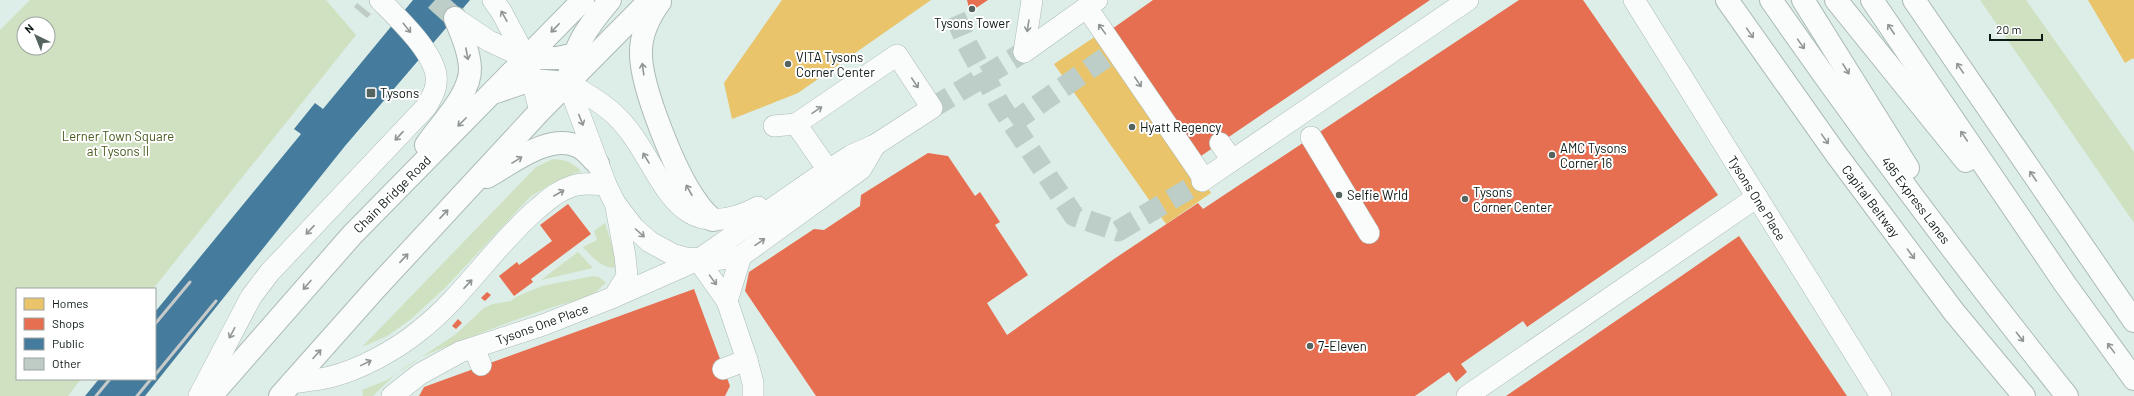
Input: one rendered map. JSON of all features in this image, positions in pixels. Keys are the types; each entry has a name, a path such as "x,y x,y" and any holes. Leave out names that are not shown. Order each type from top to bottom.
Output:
{"main road":[{"name":"Chain Bridge Road","path":"211,396 352,235 582,0"},
{"path":"568,83 573,54 590,26 610,0"},
{"path":"286,390 376,288 540,111 650,0"},
{"path":"661,0 645,27 641,52 645,86 666,141 683,177 696,202 713,220"},
{"name":"Capital Beltway","path":"1727,0 1836,154 1954,312 2024,396"},
{"name":"495 Express Lanes","path":"1771,0 1826,80 1995,306 2067,396"},
{"path":"1804,0 1995,306"},
{"path":"1836,0 2065,284"},
{"path":"1872,0 2065,284 2134,379"},
{"path":"1914,0 2055,208 2134,321"},
{"path":"352,235 426,145 464,92 470,69 466,46 455,18"},
{"path":"526,58 558,58 591,50 612,39"},
{"path":"490,95 513,85 532,80 568,83"},
{"path":"470,186 536,148 559,143 577,146 598,164"},
{"path":"2055,208 2134,306"},
{"path":"1954,312 2012,396"}],"street":[{"path":"199,396 251,297 265,278 426,107 435,90 436,76 431,61 406,26 380,0"},
{"path":"493,0 501,11 526,58 540,111"},
{"path":"1032,0 1024,52 1092,4 1116,50 1203,180 1468,0"},
{"name":"Tysons One Place","path":"1634,0 1881,396"},
{"path":"455,18 489,41 526,58"},
{"name":"Tysons One Place","path":"392,396 420,374 460,352 478,356 543,325 614,297 698,260 822,174 852,155 875,146 932,108 891,48 796,124"},
{"path":"568,83 614,114 640,149 661,183 680,205 696,217 724,221 746,214 822,174 796,124 774,126"},
{"path":"568,83 610,194 625,256 627,276 614,297"},
{"path":"1311,137 1369,233"},
{"path":"1220,143 1232,160"},
{"name":"Tysons One Place","path":"698,260 716,260 741,256 861,170 875,146"},
{"path":"286,390 348,372 383,354 419,331 466,285 520,224 552,197 570,186 590,184 610,194 634,228 650,242 672,254 698,260 727,301 747,360 753,383 753,396"},
{"path":"1470,395 1757,197"},
{"path":"727,301 741,256"},
{"path":"723,369 747,360"}],"green space":[{"name":"Lerner Town Square at Tysons II","path":"30,0 326,0 356,35 154,288 16,288 16,380 80,380 68,396 0,396 0,30"},
{"path":"1980,0 2026,0 2134,152 2134,223"},
{"path":"553,159 575,165 581,171 556,181 530,197 445,288 411,319 387,336 362,347 536,167"},
{"path":"605,223 617,261 615,268 601,264 583,247 597,240 594,231"},
{"path":"578,252 593,268 541,280"},
{"path":"593,276 599,277 606,283 593,294 577,301 550,308 474,335 420,358 456,334 484,308 493,304 511,301 516,297 542,286"},
{"path":"398,373 373,396 363,396 362,390 387,380"}],"building: Homes":[{"name":"VITA Tysons Corner Center","path":"782,0 931,0 798,93 732,119 724,83"},
{"path":"2088,0 2134,0 2134,60 2133,58 2125,63"},
{"name":"Hyatt Regency","path":"1102,32 1211,193 1166,224 1054,64"}],"building: Shops":[{"name":"Tysons Tower","path":"967,0 988,0 970,12"},
{"path":"1153,0 1430,0 1198,158 1112,29"},
{"name":"Tysons Corner Center","path":"1519,0 1583,0 1718,195 1527,327 1523,321 1461,364 1467,372 1456,382 1449,372 1415,396 816,396 745,291 749,272 814,229 824,230 860,206 861,195 928,153 948,156 975,196 980,192 1000,222 995,225 1028,275 987,303 1007,335 1114,259 1198,203 1203,209"},
{"path":"568,204 591,234 531,279 533,282 514,296 499,276 517,262 519,265 552,241 540,225"},
{"path":"1739,236 1847,396 1506,396 1677,279"},
{"path":"694,289 730,386 725,396 419,396 424,387"},
{"path":"487,292 491,295 485,301 481,298"},
{"path":"458,319 462,323 456,329 452,326"}],"building: Public":[{"name":"Tysons","path":"413,0 470,0 345,146 145,396 85,396 98,380 156,380 156,311 301,134 294,129 315,103 323,109"}],"building: Other":[{"path":"357,3 371,14 367,18 354,7"}],"tunnel":[{"path":"435,0 455,18"},
{"path":"955,16 967,44 1000,105 1074,216 1118,231 1202,181"},
{"path":"1012,123 1115,51"},
{"path":"932,108 1024,52"}],"railway":[{"path":"156,323 190,282"},
{"path":"156,374 216,301"},
{"path":"96,396 109,380"},
{"path":"137,396 150,380"}],"place":[{"name":"Tysons Tower","path":"972,9"},
{"name":"VITA Tysons Corner Center","path":"788,64"},
{"name":"Tysons","path":"371,93"},
{"name":"Hyatt Regency","path":"1132,127"},
{"name":"AMC Tysons Corner 16","path":"1552,155"},
{"name":"Selfie Wrld","path":"1339,195"},
{"name":"Tysons Corner Center","path":"1465,199"},
{"name":"7-Eleven","path":"1310,346"}]}
